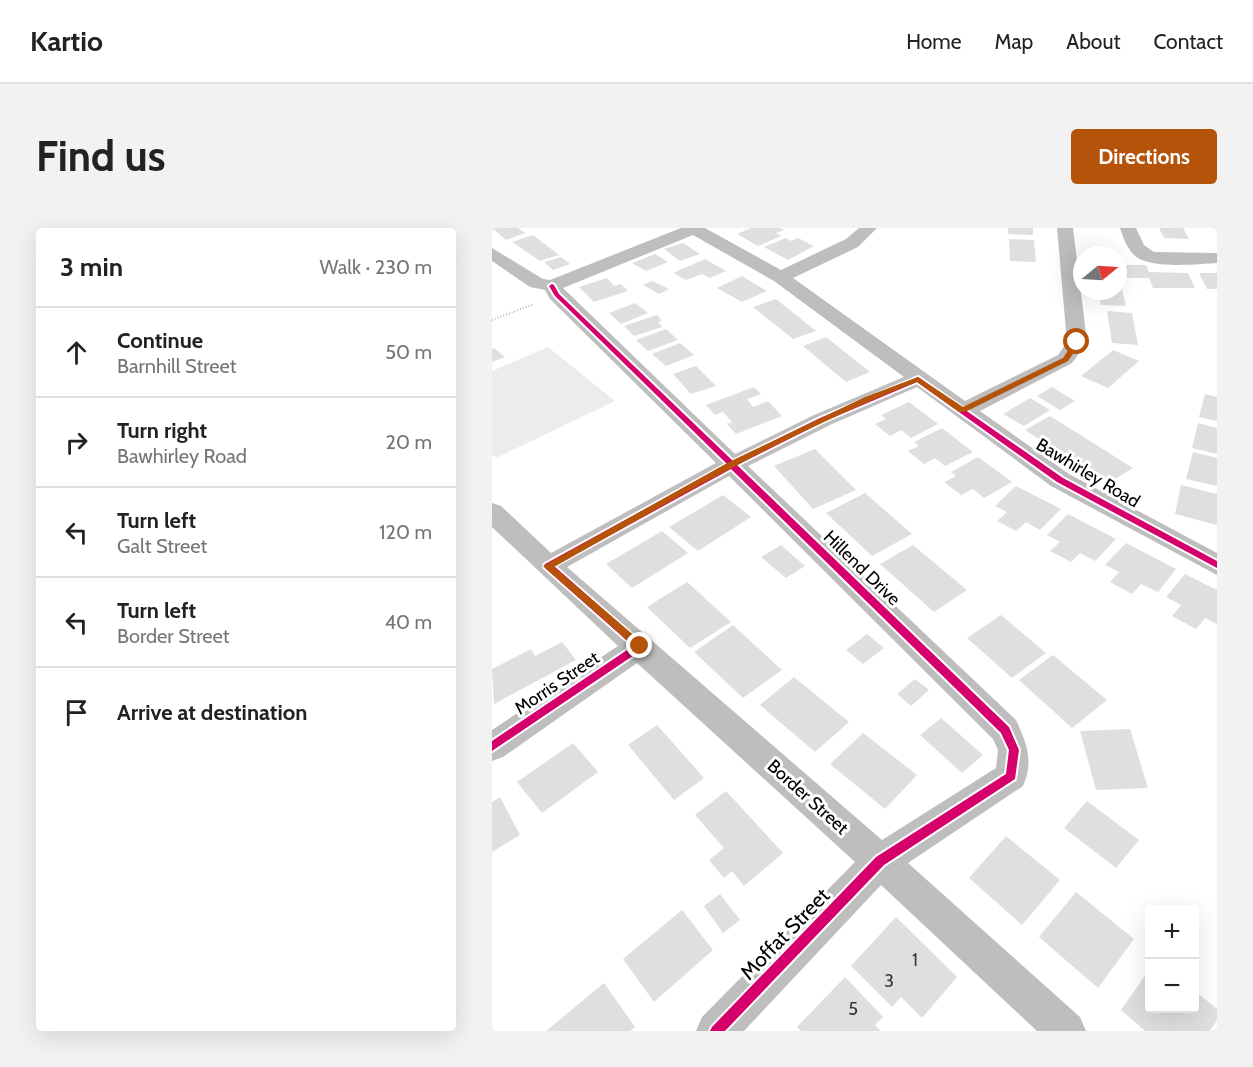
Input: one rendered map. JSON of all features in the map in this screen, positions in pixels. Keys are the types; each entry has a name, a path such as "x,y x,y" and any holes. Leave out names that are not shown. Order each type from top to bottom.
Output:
{"street":[{"path":"492,253 537,283 555,290 692,228"},
{"name":"Bawhirley Road","path":"692,228 780,277 1060,480 1217,565"},
{"path":"780,277 852,243 869,228"},
{"path":"962,411 1065,359 1077,342 1065,228"},
{"path":"1128,228 1136,248 1143,254 1155,258 1217,258"},
{"name":"Hillend Drive","path":"555,290 1005,730 1014,750 1011,776 880,861"},
{"path":"548,566 731,464 867,399 918,379"},
{"name":"Border Street","path":"492,512 548,566 880,861 1066,1031"},
{"name":"Morris Street","path":"492,747 640,646"},
{"name":"Moffat Street","path":"716,1031 880,861"}],"path":[{"path":"492,320 555,290"}],"shaded area":[{"path":"548,347 615,401 496,458 492,454 492,371"}],"building":[{"path":"492,228 518,228 525,233 506,240"},
{"path":"751,228 784,230 776,233 781,236 758,246 737,234"},
{"path":"1008,228 1033,228 1033,235 1008,234"},
{"path":"1159,228 1183,228 1189,239 1164,238"},
{"path":"533,235 559,255 540,261 512,242"},
{"path":"786,238 791,241 798,238 814,246 788,260 764,247"},
{"path":"1009,239 1034,240 1036,262 1010,261"},
{"path":"683,243 700,254 680,261 664,249"},
{"path":"655,254 668,262 646,271 632,263"},
{"path":"561,257 570,264 553,270 544,262"},
{"path":"705,259 726,271 710,278 702,274 686,280 673,273"},
{"path":"1127,265 1146,265 1149,272 1188,273 1195,288 1153,288 1149,278 1127,278"},
{"path":"1199,273 1217,273 1217,289 1207,289"},
{"path":"742,276 767,291 742,302 717,288"},
{"path":"607,278 614,286 621,284 628,291 594,302 579,287"},
{"path":"652,281 669,289 659,294 643,285"},
{"path":"776,299 816,331 793,339 753,307"},
{"path":"1100,300 1125,300 1126,306 1101,305"},
{"path":"635,303 648,313 621,324 609,313"},
{"path":"1107,311 1132,313 1138,345 1112,343"},
{"path":"657,315 662,321 658,322 662,327 634,336 624,326"},
{"path":"666,329 678,340 648,351 636,340"},
{"path":"826,337 870,372 846,382 803,346"},
{"path":"680,343 694,355 666,366 652,354"},
{"path":"494,348 505,357 492,362 492,349"},
{"path":"1113,350 1139,361 1108,388 1081,376"},
{"path":"696,366 716,386 691,394 673,374"},
{"path":"754,387 761,394 747,399 753,407 768,401 782,416 736,434 727,424 732,422 723,412 715,415 706,405"},
{"path":"1052,387 1075,401 1060,410 1037,396"},
{"path":"1205,394 1217,397 1217,421 1199,417"},
{"path":"1030,398 1050,410 1024,426 1003,414"},
{"path":"909,402 938,424 911,438 901,430 890,436 875,424 886,419 881,415"},
{"path":"1050,416 1133,468 1107,484 1025,430"},
{"path":"1198,423 1217,428 1217,454 1192,448"},
{"path":"942,428 973,452 945,466 935,458 924,464 908,451 919,446 914,442"},
{"path":"815,449 856,490 813,509 774,466"},
{"path":"1193,452 1217,458 1217,486 1186,479"},
{"path":"978,457 1012,482 984,498 973,489 961,495 944,482 956,476 951,472"},
{"path":"1181,485 1217,494 1217,525 1175,514"},
{"path":"1016,486 1061,509 1040,530 1026,522 1016,531 997,521 1007,512 995,506"},
{"path":"865,493 912,534 872,556 826,513"},
{"path":"723,495 751,517 698,551 669,527"},
{"path":"1068,514 1116,539 1095,561 1080,553 1071,562 1050,551 1060,542 1047,535"},
{"path":"662,531 688,553 632,588 606,564"},
{"path":"1126,543 1176,569 1158,592 1141,584 1132,594 1110,582 1119,572 1105,565"},
{"path":"781,545 805,566 786,578 761,557"},
{"path":"913,545 967,590 934,612 880,564"},
{"path":"1185,574 1217,590 1217,624 1205,618 1196,629 1172,616 1181,605 1166,597"},
{"path":"687,582 731,622 690,648 647,607"},
{"path":"1001,615 1046,653 1012,678 967,638"},
{"path":"733,625 782,670 743,698 694,652"},
{"path":"867,634 884,648 863,664 846,650"},
{"path":"562,642 576,660 494,704 492,669 531,649 535,656"},
{"path":"1053,655 1107,700 1072,728 1019,680"},
{"path":"794,677 849,722 815,752 760,705"},
{"path":"915,679 929,690 911,706 897,694"},
{"path":"941,718 983,755 962,773 920,735"},
{"path":"657,725 704,778 674,800 628,745"},
{"path":"1130,729 1148,788 1096,790 1080,731"},
{"path":"863,733 917,775 885,809 830,764"},
{"path":"573,743 598,772 542,813 517,782"},
{"path":"726,791 783,853 744,886 732,871 724,878 709,860 724,848 695,815"},
{"path":"500,797 520,835 492,852 492,802"},
{"path":"1087,801 1139,840 1116,868 1064,828"},
{"path":"1006,836 1060,880 1022,925 969,878"},
{"path":"1076,892 1134,939 1098,988 1039,937"},
{"path":"720,894 740,920 723,933 704,906"},
{"path":"682,910 713,950 654,1002 623,959"},
{"path":"896,917 957,977 922,1018 901,997 892,1007 851,966"},
{"path":"1145,976 1145,1013 1199,1013 1199,994 1217,1009 1217,1020 1210,1031 1145,1031 1121,1010"},
{"path":"845,977 883,1017 875,1025 881,1031 801,1031 797,1027"},
{"path":"604,983 635,1027 630,1031 546,1031"}],"cycle path":[{"path":"552,286 557,295 1005,730 1014,750 1011,776 880,861 716,1031"},
{"path":"492,747 640,646 548,566 776,442 918,379 1060,480 1217,565"}],"route":[{"path":"640,646 548,566 731,464 867,399 918,379 962,411 1065,359 1077,342"}]}
